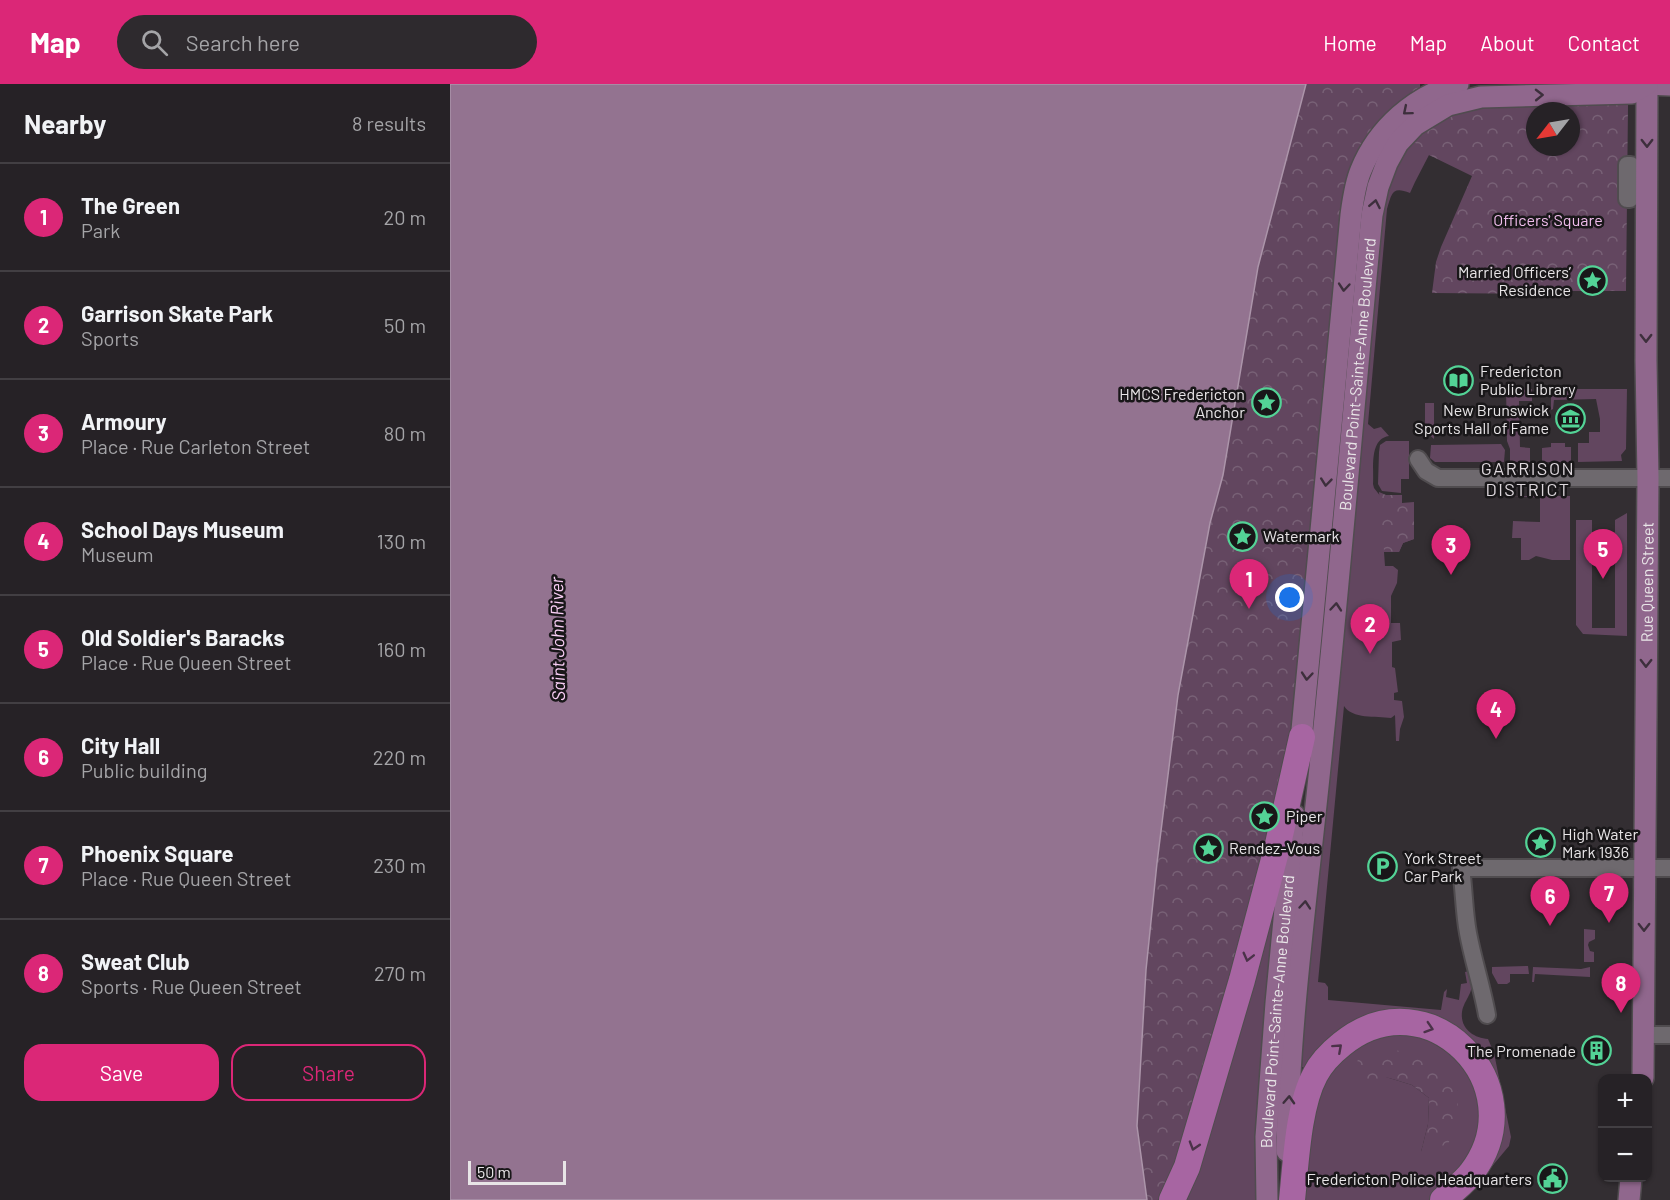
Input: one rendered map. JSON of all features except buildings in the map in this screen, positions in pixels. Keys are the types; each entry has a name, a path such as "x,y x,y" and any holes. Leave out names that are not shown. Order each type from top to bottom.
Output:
{"highway":[{"path":"1172,1200 1187,1167 1242,980 1278,844 1302,737"},
{"path":"1289,1200 1301,1122 1315,1075 1330,1054 1353,1035 1372,1026 1391,1022 1409,1022 1429,1026 1460,1044 1482,1074 1489,1092 1492,1112 1490,1135 1481,1157 1472,1173 1443,1200"}],"main road":[{"name":"Boulevard Point-Sainte-Anne Boulevard","path":"1267,1200 1266,1137 1276,1003 1351,215 1360,171 1385,129 1421,99 1458,84"},
{"name":"Boulevard Point-Sainte-Anne Boulevard","path":"1289,1200 1287,1130 1291,1061 1372,215 1378,187 1398,143 1415,125 1448,105 1481,96 1632,93 1647,84 1670,84"},
{"name":"Rue Queen Street","path":"1643,1074 1648,478 1647,84"},
{"path":"1629,1200 1631,1182"},
{"path":"1642,1182 1642,1200"}],"street":[{"path":"1418,459 1426,471 1438,478 1670,478"},
{"path":"1486,1015 1467,930 1461,868 1670,868"},
{"path":"1643,1035 1670,1035"}],"green space":[{"path":"1306,84 1420,84 1420,89 1379,123 1368,138 1295,707 1279,813 1170,1200 1147,1200 1137,1126 1146,970 1178,695 1210,523 1223,475 1258,267"},
{"name":"Officers' Square","path":"1526,105 1526,156 1580,156 1580,105 1628,105 1626,291 1566,291 1566,294 1432,293 1436,262 1441,247 1472,176 1429,155 1412,140 1448,114 1483,107"},
{"path":"1628,105 1580,110 1580,107"},
{"path":"1526,110 1526,116 1441,160 1429,155 1410,193 1400,190 1394,192 1387,209 1368,424 1374,429 1381,427 1389,436 1383,438 1375,448 1374,488 1414,539 1403,543 1399,552 1384,552 1385,566 1393,566 1398,570 1397,583 1391,596 1391,623 1400,623 1401,640 1392,642 1392,667 1395,668 1398,692 1394,693 1394,700 1402,701 1404,717 1399,741 1396,741 1395,715 1391,718 1365,716 1353,713 1344,706 1318,982 1325,983 1328,987 1328,1000 1441,1010 1444,992 1447,989 1446,997 1459,1000 1461,984 1467,983 1465,972 1469,971 1471,990 1463,1009 1463,1023 1469,1032 1488,1039 1494,1053 1511,1137 1509,1146 1463,1200 1453,1200 1467,1188 1491,1078 1407,1015 1311,1069 1302,1067 1305,1010 1383,202 1388,176 1412,140 1448,114"},
{"path":"1506,388 1532,389 1532,401 1519,401 1520,447 1530,448 1530,462 1510,462 1510,449 1507,441"},
{"path":"1551,389 1627,389 1626,449 1621,455 1622,461 1578,462 1578,443 1589,443 1589,432 1600,432 1596,399 1554,400 1551,410"},
{"path":"1425,403 1434,403 1434,439 1425,431"},
{"path":"1386,441 1409,441 1409,479 1401,479 1401,493 1382,491 1378,484 1380,445"},
{"path":"1551,443 1565,443 1565,447 1571,447 1571,462 1542,462 1542,448 1551,447"},
{"path":"1501,444 1505,450 1504,462 1435,462 1430,458 1431,445"},
{"path":"1379,492 1386,495 1402,495 1402,503 1414,502 1414,539 1403,543 1399,552 1384,551"},
{"path":"1513,496 1570,496 1570,560 1552,560 1536,556 1529,560 1521,560 1521,538 1512,538 1513,521 1540,522 1540,498"},
{"path":"1627,513 1627,636 1583,634 1576,625 1576,520 1592,520 1592,628 1615,628 1615,520"},
{"path":"1276,888 1256,1156 1257,1200 1180,1200"},
{"path":"1584,929 1595,930 1595,939 1588,945 1590,951 1594,952 1594,962 1584,962"},
{"path":"1528,966 1529,974 1510,974 1510,982 1507,984 1498,984 1492,973 1492,967"},
{"path":"1533,967 1581,969 1590,967 1590,977 1535,974 1534,982 1532,982"},
{"path":"1412,1030 1471,1067 1485,1128 1453,1183 1430,1200 1303,1200 1313,1095 1351,1045","holes":["1386,1077 1458,1091 1421,1152 1428,1124 1429,1098 1412,1085"]},
{"path":"1396,1050 1437,1064 1458,1091 1458,1121 1448,1144 1421,1152 1428,1124 1429,1098 1412,1085 1386,1077 1370,1085 1353,1079 1359,1055"}],"water":[{"name":"Saint John River","path":"450,84 1306,84 1258,267 1223,475 1210,523 1178,695 1146,970 1137,1126 1147,1200 450,1200"}],"place":[{"name":"Married Officers’ Residence","path":"1592,281"},
{"name":"Fredericton Public Library","path":"1459,380"},
{"name":"HMCS Fredericton Anchor","path":"1266,403"},
{"name":"New Brunswick Sports Hall of Fame","path":"1570,419"},
{"name":"Watermark","path":"1242,536"},
{"name":"Armoury","path":"1451,575"},
{"name":"Old Soldier's Baracks","path":"1603,579"},
{"name":"The Green","path":"1249,609"},
{"name":"Garrison Skate Park","path":"1370,654"},
{"name":"School Days Museum","path":"1496,739"},
{"name":"Piper","path":"1265,816"},
{"name":"High Water Mark 1936","path":"1541,843"},
{"name":"Rendez-Vous","path":"1208,848"},
{"name":"York Street Car Park","path":"1383,867"},
{"name":"Phoenix Square","path":"1609,923"},
{"name":"City Hall","path":"1550,926"},
{"name":"Sweat Club","path":"1621,1013"},
{"name":"The Promenade","path":"1597,1051"},
{"name":"Fredericton Police Headquarters","path":"1553,1179"}],"district":[{"name":"GARRISON DISTRICT","path":"1528,479"}]}
